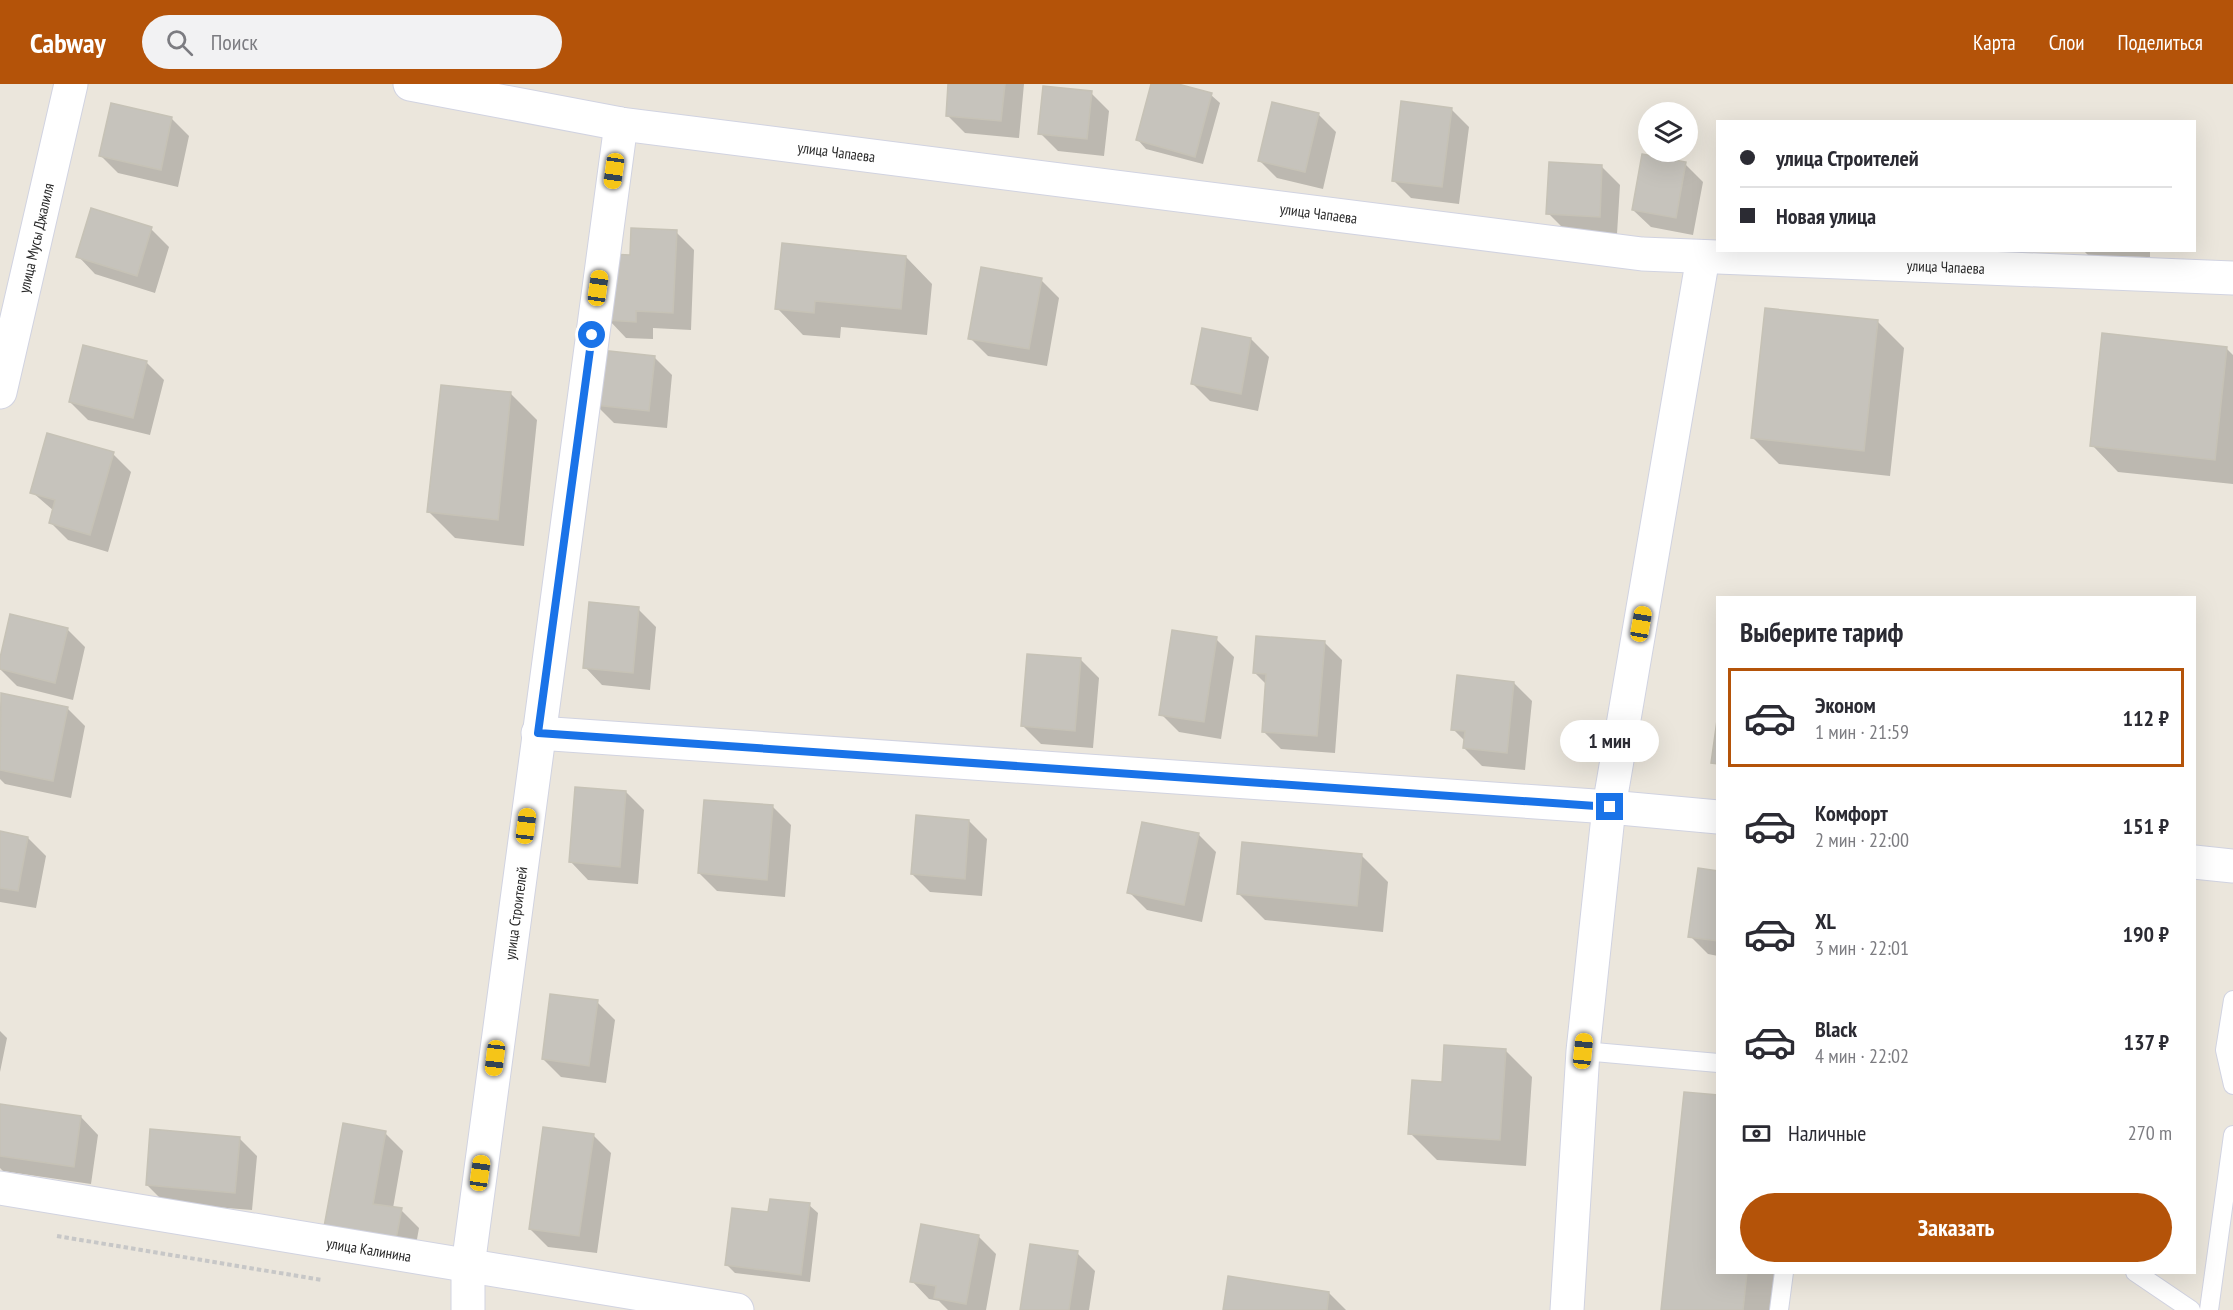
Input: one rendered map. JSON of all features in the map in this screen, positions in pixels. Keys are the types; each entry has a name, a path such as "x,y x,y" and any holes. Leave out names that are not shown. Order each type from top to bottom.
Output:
{"street":[{"name":"улица Мусы Джалиля","path":"0,392 71,84"},
{"name":"улица Чапаева","path":"410,84 621,124 1642,254 2233,278"},
{"name":"улица Строителей","path":"468,1310 468,1266 621,124"},
{"path":"1567,1310 1583,1051 1610,807 1703,257"},
{"path":"538,733 1610,807 1716,817"},
{"path":"2196,862 2233,866"},
{"name":"улица Калинина","path":"0,1188 737,1310"}],"lane":[{"path":"2233,1000 2225,1050 2233,1085"},
{"path":"1583,1051 1716,1063"},
{"path":"2209,1310 2226,1237 2233,1135"},
{"path":"1779,1310 1784,1274"},
{"path":"2138,1274 2191,1310"}],"building":[{"path":"948,84 1005,84 1001,121 946,116"},
{"path":"1151,84 1178,84 1212,93 1195,157 1136,140"},
{"path":"1043,86 1092,91 1087,139 1038,134"},
{"path":"1401,101 1452,108 1442,187 1392,181"},
{"path":"1272,102 1319,113 1305,172 1258,161"},
{"path":"111,103 172,117 161,170 99,156"},
{"path":"1549,162 1602,165 1600,217 1546,214"},
{"path":"1641,162 1686,162 1676,218 1632,210"},
{"path":"91,208 152,227 137,276 76,257"},
{"path":"631,228 677,230 673,313 636,311 636,322 607,320 610,254 630,255"},
{"path":"782,243 906,256 901,309 815,301 814,313 775,309"},
{"path":"981,267 1042,278 1029,349 968,339"},
{"path":"1765,308 1878,320 1864,451 1751,438"},
{"path":"1202,328 1251,338 1241,394 1191,384"},
{"path":"2102,333 2227,347 2215,460 2090,446"},
{"path":"83,345 147,361 133,418 69,402"},
{"path":"600,350 655,356 649,411 595,405"},
{"path":"441,385 511,392 498,520 427,512"},
{"path":"47,433 114,452 90,535 49,523 55,500 30,493"},
{"path":"589,602 639,607 633,673 583,668"},
{"path":"10,614 68,628 55,683 0,669 0,658"},
{"path":"1172,630 1217,637 1204,722 1159,715"},
{"path":"1256,636 1325,641 1317,736 1262,732 1266,674 1253,673"},
{"path":"1027,654 1081,658 1075,731 1021,726"},
{"path":"1457,675 1514,682 1507,753 1463,748 1465,731 1451,730"},
{"path":"1,693 68,707 53,781 0,770"},
{"path":"1716,727 1716,764 1711,763"},
{"path":"575,787 626,791 620,867 569,862"},
{"path":"704,800 773,805 767,880 698,873"},
{"path":"916,815 969,820 965,879 911,874"},
{"path":"1142,822 1199,833 1184,905 1127,893"},
{"path":"0,831 28,837 18,891 0,888"},
{"path":"1242,842 1362,854 1357,906 1237,894"},
{"path":"1698,868 1716,871 1716,941 1688,937"},
{"path":"550,994 598,1000 589,1066 542,1059"},
{"path":"1444,1045 1506,1049 1500,1140 1408,1134 1412,1080 1442,1082"},
{"path":"1684,1092 1716,1095 1716,1274 1747,1274 1743,1310 1661,1310"},
{"path":"0,1104 81,1116 74,1167 0,1156"},
{"path":"343,1123 386,1131 373,1204 402,1208 396,1239 324,1227"},
{"path":"543,1127 594,1134 579,1236 529,1229"},
{"path":"150,1129 240,1137 235,1193 146,1185"},
{"path":"770,1199 810,1203 801,1275 725,1265 732,1208 768,1212"},
{"path":"921,1224 979,1235 966,1304 934,1298 936,1286 910,1282"},
{"path":"1030,1244 1078,1251 1069,1310 1020,1310"},
{"path":"1228,1276 1329,1292 1327,1310 1223,1310"}],"route":[{"path":"592,335 538,733 1610,807"}]}
